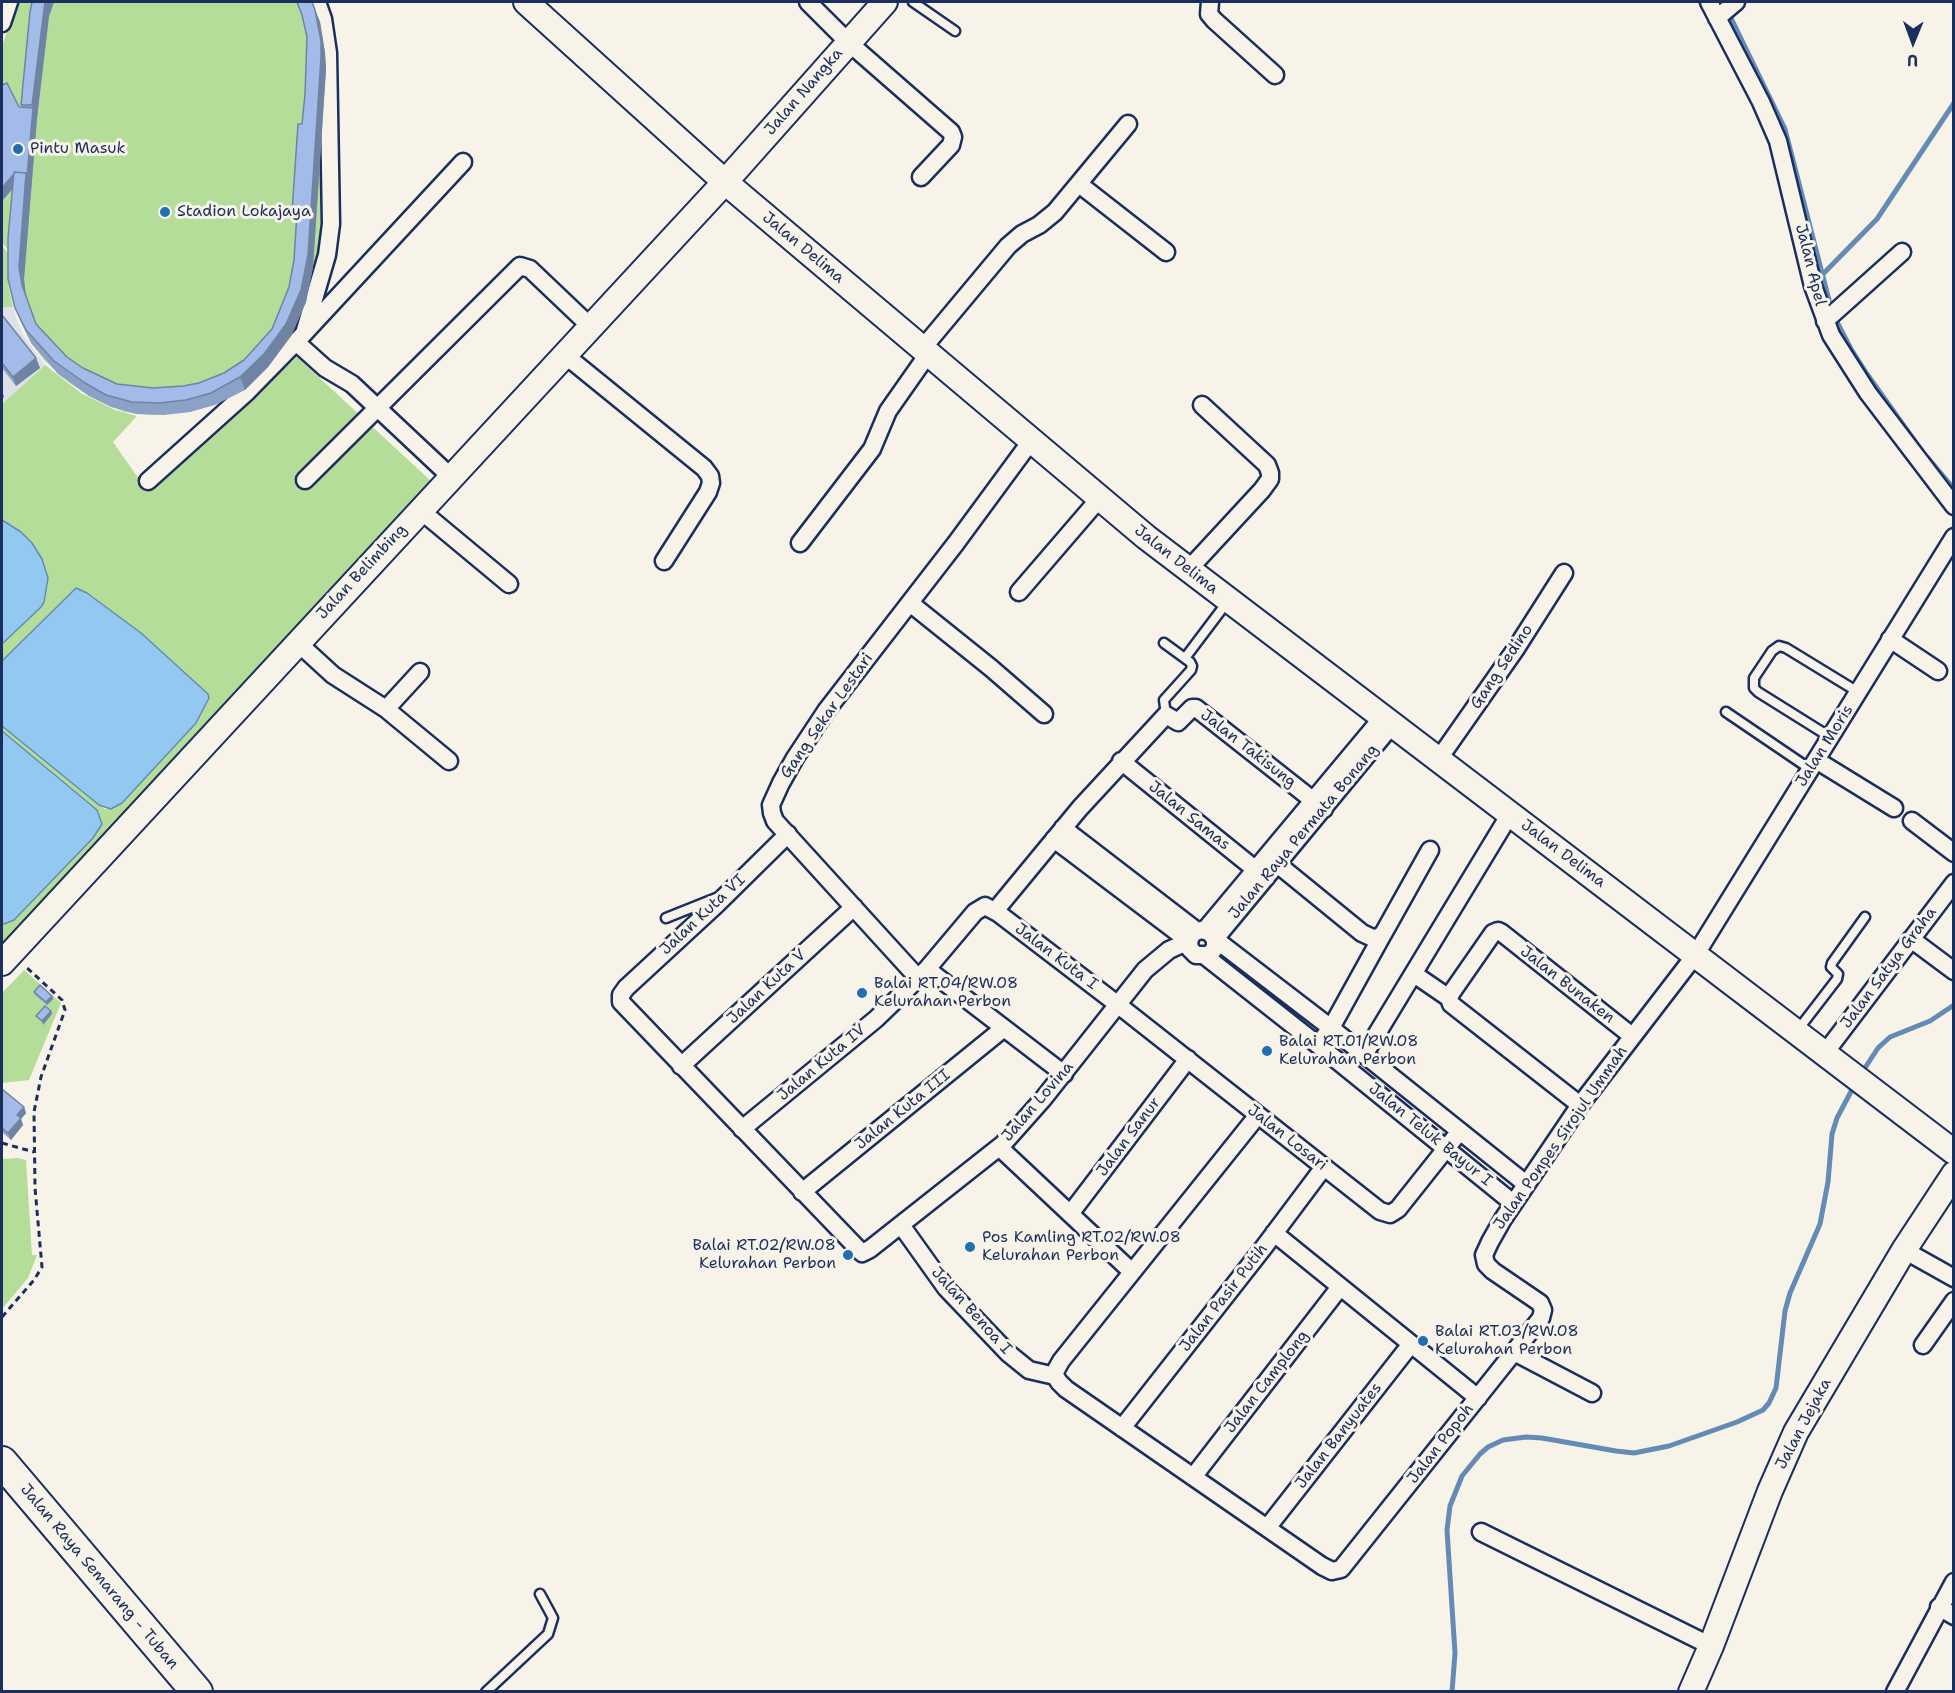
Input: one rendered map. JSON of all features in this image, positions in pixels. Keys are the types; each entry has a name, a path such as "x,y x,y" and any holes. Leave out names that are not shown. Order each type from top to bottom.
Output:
{"highway":[{"name":"Jalan Raya Semarang - Tuban","path":"2,1462 197,1692"}],"street":[{"path":"2,23 9,2"},
{"path":"300,338 327,255 331,224 328,53 323,19 317,2"},
{"path":"808,2 848,42 951,132 953,141 951,145 921,177"},
{"name":"Jalan Nangka","path":"725,182 885,2"},
{"path":"1210,2 1209,14 1214,20 1275,75"},
{"name":"Jalan Apel","path":"1709,2 1765,110 1778,141 1785,162 1811,276 1825,321 1848,365 1953,506"},
{"path":"1717,18 1736,2"},
{"name":"Jalan Delima","path":"534,4 725,182 1099,499 1188,570 1696,954 1953,1152"},
{"path":"800,543 872,449 888,411 925,352 1008,246 1022,234 1046,220 1128,124"},
{"path":"148,481 247,392 463,162"},
{"name":"Jalan Belimbing","path":"6,958 725,182"},
{"path":"1079,184 1166,252"},
{"path":"1825,321 1902,252"},
{"path":"304,480 520,266 531,269 591,327"},
{"path":"300,338 325,368 352,384 451,477"},
{"path":"565,355 704,468 710,476 711,483 708,492 664,561"},
{"path":"1188,570 1262,490 1270,473 1267,465 1202,405"},
{"name":"Gang Sekar Lestari","path":"788,834 775,821 771,809 781,783 826,711 956,543 1031,441"},
{"path":"1019,592 1099,499"},
{"path":"420,510 509,584"},
{"name":"Jalan Moris","path":"1696,954 1953,537"},
{"name":"Gang Sedino","path":"1438,760 1515,650 1564,573"},
{"path":"910,603 1044,714"},
{"path":"1890,639 1938,671"},
{"path":"297,642 344,682 386,709 449,761"},
{"path":"386,709 420,672"},
{"name":"Jalan Takisung","path":"1166,715 1178,722 1192,708 1196,708 1319,805"},
{"path":"995,911 1121,761 1166,715"},
{"name":"Jalan Raya Permata Bonang","path":"1202,935 1262,874 1387,722"},
{"name":"Jalan Samas","path":"1121,761 1262,874"},
{"path":"1813,764 1894,808"},
{"path":"1364,1055 1510,814"},
{"path":"1912,821 1953,853"},
{"name":"Jalan Teluk Bayur I","path":"1059,833 1331,1028 1526,1184"},
{"path":"788,834 854,907 923,974 1004,1028 1064,1074"},
{"name":"Jalan Kuta VI","path":"681,1066 624,1007 620,997 626,988 788,834"},
{"path":"1318,1044 1331,1028 1430,850"},
{"path":"1273,861 1366,936 1375,939 1383,934"},
{"name":"Jalan Satya Graha","path":"1825,1053 1953,883"},
{"name":"Jalan Kuta V","path":"681,1066 854,907"},
{"name":"Jalan Kuta IV","path":"742,1129 876,1019 923,974 979,908 988,907 995,911"},
{"name":"Jalan Kuta I","path":"995,911 1117,1004"},
{"name":"Jalan Bunaken","path":"1452,1003 1452,992 1493,933 1498,931 1632,1036"},
{"name":"Jalan Teluk Bayur I","path":"1202,935 1216,944 1213,952 1205,956 1318,1044 1513,1203"},
{"name":"Jalan Lovina","path":"802,1192 859,1251 865,1253 1014,1133 1064,1074 1117,1004 1154,962 1169,950 1202,935"},
{"path":"1911,939 1953,971"},
{"name":"Jalan Ponpes Sirojul Ummah","path":"1543,1313 1540,1303 1492,1271 1485,1262 1486,1250 1513,1203 1580,1106 1696,954"},
{"path":"1414,974 1580,1106"},
{"name":"Jalan Losari","path":"1117,1004 1375,1208 1390,1214 1398,1209 1446,1149"},
{"name":"Jalan Kuta III","path":"802,1192 1004,1028"},
{"name":"Jalan Sanur","path":"1070,1214 1188,1059"},
{"path":"681,1066 802,1192"},
{"path":"1377,1092 1390,1075"},
{"path":"1258,1115 1061,1361 1056,1370 1056,1376 1066,1389 1267,1528"},
{"path":"1446,1149 1460,1131"},
{"path":"999,1147 1132,1272"},
{"name":"Jalan Pasir Putih","path":"1122,1428 1324,1167"},
{"name":"Jalan Jejaka","path":"1691,1692 1770,1491 1796,1432 1904,1250 1953,1174"},
{"name":"Jalan Benoa I","path":"901,1225 946,1288 1008,1353 1029,1370 1056,1376"},
{"path":"1274,1233 1478,1398"},
{"path":"1904,1250 1953,1278"},
{"name":"Jalan Camplong","path":"1193,1477 1340,1287"},
{"path":"1923,1345 1953,1301"},
{"name":"Jalan Popoh","path":"1267,1528 1322,1566 1335,1571 1341,1569 1543,1313"},
{"name":"Jalan Banyuates","path":"1267,1528 1411,1344"},
{"path":"1514,1352 1592,1393"},
{"path":"1481,1532 1711,1646"},
{"path":"1895,1692 1946,1612 1953,1582"}],"lane":[{"path":"913,2 955,31"},
{"path":"1185,658 1229,601"},
{"path":"1164,643 1192,664 1191,670 1164,700 1166,715"},
{"path":"1830,737 1758,692 1754,688 1754,678 1772,651 1779,646 1858,692"},
{"path":"1726,712 1813,764"},
{"path":"666,918 727,894"},
{"path":"1797,1031 1837,979 1838,974 1831,967 1832,963 1865,917"},
{"path":"486,1692 548,1634 553,1618 540,1594"}],"path":[{"path":"2,1317 34,1280 42,1267 34,1188 34,1122 38,1086 65,1012 65,1005 6,958"},
{"path":"2,1143 34,1152"}],"shaded area":[{"path":"2,246 8,253 8,284 16,318 23,334 45,365 2,404"}],"green space":[{"name":"Stadion Lokajaya","path":"19,2 311,2 327,221 305,324 231,399 190,412 150,415 124,412 89,396 70,383 44,360 31,343 20,320 13,255 2,243 2,45"},
{"path":"2,246 8,253 8,284 13,307 2,307"},
{"path":"297,357 431,481 368,555 2,950 2,923 4,924 97,810 2,731 2,726 105,809 122,803 196,723 209,698 208,694 141,633 79,589 73,590 2,661 2,644 41,607 48,578 32,543 21,532 2,520 2,404 45,365 81,393 115,410 137,416 113,442 148,492"},
{"path":"24,970 61,1003 29,1080 2,1083 2,993"},
{"path":"2,1159 26,1160 32,1255 37,1255 28,1278 2,1309"}],"water":[{"path":"2,520 21,532 32,543 42,559 48,578 41,607 2,644"},
{"path":"76,588 87,593 141,633 208,694 209,698 196,723 122,803 111,809 99,805 2,726 2,661"},
{"path":"2,731 97,810 102,824 93,838 14,920 4,924 2,923"}],"building":[{"path":"32,2 45,2 32,105 21,105 30,12"},
{"path":"297,2 312,2 321,41 321,57 308,255 301,290 286,324 264,354 240,377 211,393 186,400 159,403 132,402 106,395 54,361 26,330 15,308 8,279 8,238 14,172 26,173 19,267 22,285 36,324 67,357 83,368 117,384 153,388 199,383 224,373 244,360 272,329 289,287 294,260 297,212 292,212 298,124 302,124 305,94 307,37"},
{"name":"Pintu Masuk","path":"7,83 19,107 33,108 27,177 26,173 14,172 2,188 2,85"},
{"path":"2,315 36,358 13,377 2,363"},
{"path":"40,985 52,996 46,1002 34,992"},
{"path":"45,1006 51,1011 42,1021 36,1016"},
{"path":"2,1089 24,1107 17,1115 21,1118 8,1133 2,1128"}],"waterway":[{"path":"1730,16 1785,129 1830,304"},
{"path":"1821,276 1877,219 1954,103"},
{"path":"1837,322 1867,374 1922,451"},
{"path":"1928,458 1954,489"},
{"path":"1861,1074 1878,1048 1890,1037 1930,1021 1954,1005"},
{"path":"1452,1692 1455,1653 1447,1530 1450,1506 1462,1476 1480,1454 1488,1447 1503,1440 1526,1437 1542,1438 1634,1453 1669,1446 1737,1422 1763,1410 1776,1388 1785,1311 1790,1293 1820,1224 1828,1182 1832,1134 1837,1118 1855,1084"}],"place":[{"name":"Pintu Masuk","path":"18,149"},
{"name":"Stadion Lokajaya","path":"165,212"},
{"name":"Balai RT.04/RW.08 Kelurahan Perbon","path":"862,993"},
{"name":"Balai RT.01/RW.08 Kelurahan Perbon","path":"1267,1051"},
{"name":"Pos Kamling RT.02/RW.08 Kelurahan Perbon","path":"970,1247"},
{"name":"Balai RT.02/RW.08 Kelurahan Perbon","path":"848,1255"},
{"name":"Balai RT.03/RW.08 Kelurahan Perbon","path":"1423,1341"}]}
